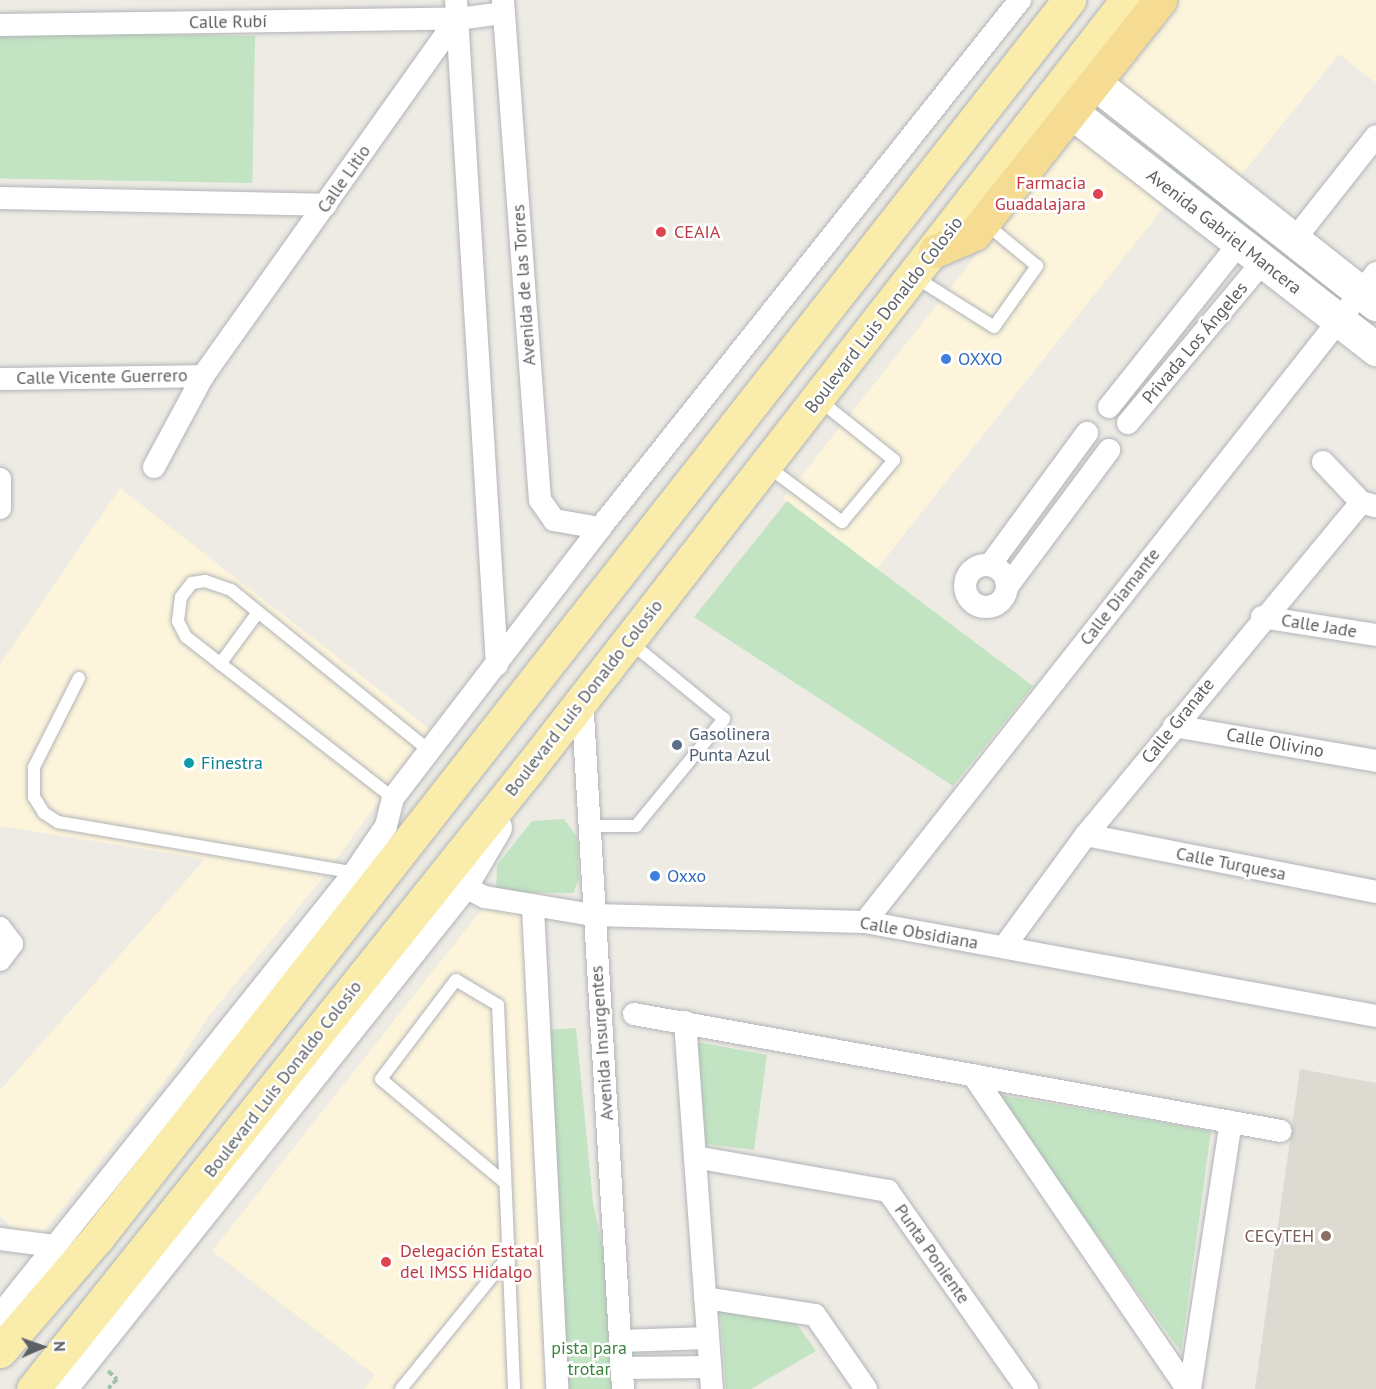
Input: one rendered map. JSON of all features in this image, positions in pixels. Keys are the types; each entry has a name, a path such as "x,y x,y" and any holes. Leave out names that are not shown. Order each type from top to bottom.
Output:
{"highway":[{"path":"935,251 961,243 984,223 1074,114 1160,0"}],"main road":[{"path":"0,1351 98,1237 367,875 1069,0"},
{"name":"Boulevard Luis Donaldo Colosio","path":"33,1389 527,771 582,698 915,277 1127,0"}],"street":[{"path":"0,1315 55,1246 367,875 386,826 393,798 600,528 1020,0"},
{"path":"497,665 456,10 507,4"},
{"name":"Avenida de las Torres","path":"507,4 540,500 554,520 600,528"},
{"name":"Calle Rubí","path":"0,26 456,10"},
{"name":"Calle Litio","path":"154,467 203,376 326,205 456,10"},
{"name":"Avenida Gabriel Mancera","path":"1096,84 1294,240 1371,290"},
{"name":"Avenida Gabriel Mancera","path":"1074,114 1250,254 1376,349"},
{"path":"1294,240 1376,136"},
{"path":"1151,175 1174,146"},
{"path":"0,198 326,205"},
{"name":"Privada Los Ángeles","path":"1109,407 1250,254"},
{"name":"Privada Los Ángeles","path":"1128,423 1250,254"},
{"name":"Calle Diamante","path":"865,922 1337,319 1371,290"},
{"name":"Calle Vicente Guerrero","path":"0,379 203,376"},
{"path":"990,565 1087,433 1092,415 1109,407 1128,423 1125,441 1109,450 1007,587 997,604 987,607 969,599 966,580 980,566 990,565 999,569 1007,587"},
{"path":"1087,433 1099,448 1109,450"},
{"path":"1323,462 1368,504"},
{"path":"0,479 0,508"},
{"name":"Calle Granate","path":"1004,948 1086,835 1262,617 1368,504"},
{"name":"Calle Jade","path":"1262,617 1376,635"},
{"name":"Avenida Insurgentes","path":"582,698 593,915 623,1379"},
{"name":"Calle Olivino","path":"1174,726 1376,761"},
{"path":"59,1389 461,885 527,771"},
{"name":"Calle Turquesa","path":"1086,835 1376,892"},
{"name":"Calle Obsidiana","path":"461,885 533,908 593,915 865,922 1376,1016"},
{"path":"533,908 557,1389"},
{"path":"0,928 12,944 0,960"},
{"path":"634,1014 1281,1131"},
{"path":"623,1379 711,1378 685,1022"},
{"path":"973,1075 1189,1389"},
{"path":"1189,1389 1231,1122"},
{"name":"Punta Poniente","path":"695,1157 888,1191 1027,1389"},
{"path":"0,1239 55,1246"},
{"path":"705,1298 814,1316 866,1389"},
{"path":"620,1341 708,1338"}],"lane":[{"path":"915,277 994,327 1037,266 984,223"},
{"path":"766,465 842,522 894,460 818,400"},
{"path":"393,798 186,638 178,621 181,597 192,583 221,584 256,615 430,752"},
{"path":"220,664 256,615"},
{"path":"589,826 636,826 724,718 629,641"},
{"path":"79,678 34,767 34,797 44,813 58,822 367,875"},
{"path":"504,1182 381,1080 456,980 498,1005 514,1389"},
{"path":"401,1389 508,1257"}],"shaded area":[{"path":"1179,0 1376,0 1376,83 1339,54 1235,183 1120,84 1122,69"},
{"path":"1088,140 1168,202 877,569 783,499 1066,142"},
{"path":"120,488 431,730 321,880 208,1017 175,1068 40,1236 23,1238 0,1216 0,1090 205,859 0,826 0,664"},
{"path":"486,904 527,918 549,1389 364,1389 375,1375 212,1251"},
{"name":"CECyTEH","path":"1300,1069 1376,1083 1376,1389 1255,1389"}],"green space":[{"path":"0,32 255,36 252,183 0,179"},
{"path":"1169,159 1344,296 1339,303 1162,168"},
{"path":"787,501 1033,686 953,786 694,617"},
{"path":"564,819 577,837 579,879 573,893 496,892 497,865 532,821"},
{"name":"pista para trotar","path":"576,1028 593,1203 604,1254 613,1389 569,1389 545,1030"},
{"path":"698,1042 767,1055 754,1150 706,1144"},
{"path":"995,1094 1211,1131 1181,1352"},
{"path":"720,1310 797,1324 816,1351 751,1389 726,1389"}],"place":[{"name":"Farmacia Guadalajara","path":"1098,194"},
{"name":"CEAIA","path":"661,232"},
{"name":"OXXO","path":"946,359"},
{"name":"Gasolinera Punta Azul","path":"677,745"},
{"name":"Finestra","path":"189,763"},
{"name":"Oxxo","path":"655,876"},
{"name":"CECyTEH","path":"1326,1236"},
{"name":"Delegación Estatal del IMSS Hidalgo","path":"386,1262"}]}
